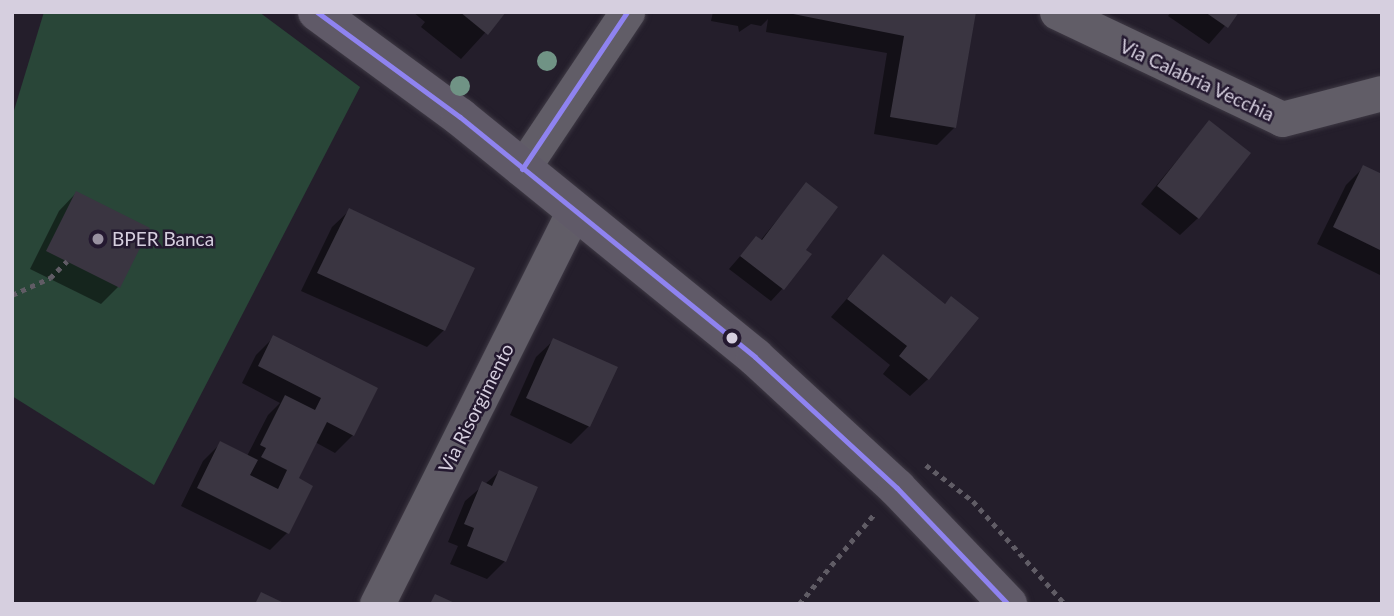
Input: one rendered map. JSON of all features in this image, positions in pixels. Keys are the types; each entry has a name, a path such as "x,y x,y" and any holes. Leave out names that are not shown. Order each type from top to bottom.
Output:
{"main road":[{"path":"317,12 460,117 755,357 897,488 1008,604"}],"street":[{"path":"522,169 627,12"},
{"name":"Via Calabria Vecchia","path":"1058,12 1282,119 1382,93"},
{"name":"Via Risorgimento","path":"377,604 574,211"}],"path":[{"path":"12,295 50,278 67,261"},
{"path":"799,604 897,488"}],"green space":[{"path":"44,12 259,12 360,87 154,485 12,396 12,117"}],"building":[{"path":"460,12 506,12 488,35"},
{"path":"783,12 976,12 956,128 890,117 904,36"},
{"path":"1205,12 1239,12 1228,28"},
{"path":"1209,120 1251,153 1199,219 1157,186"},
{"path":"1363,165 1382,174 1382,251 1333,227"},
{"path":"806,182 838,207 806,250 812,254 784,290 740,256 756,236 762,240"},
{"name":"BPER Banca","path":"76,191 150,228 120,288 46,251"},
{"path":"349,208 475,268 445,331 317,273"},
{"path":"883,254 945,304 951,296 979,318 929,380 899,356 907,346 847,299"},
{"path":"273,335 378,388 354,436 327,422 299,478 313,486 289,534 197,488 220,441 258,460 250,475 278,489 287,470 261,457 266,448 260,445 285,395 315,410 321,398 258,366"},
{"path":"553,338 618,367 590,427 526,398"},
{"path":"499,470 538,487 506,562 467,546 474,528 464,524 482,481 492,486"},
{"path":"261,592 286,604 255,604"},
{"path":"435,594 457,604 430,604"}],"transit line":[{"path":"317,12 460,117 755,357 897,488 1008,604"},
{"path":"522,169 627,12"}],"place":[{"name":"BPER Banca","path":"98,239"}]}
